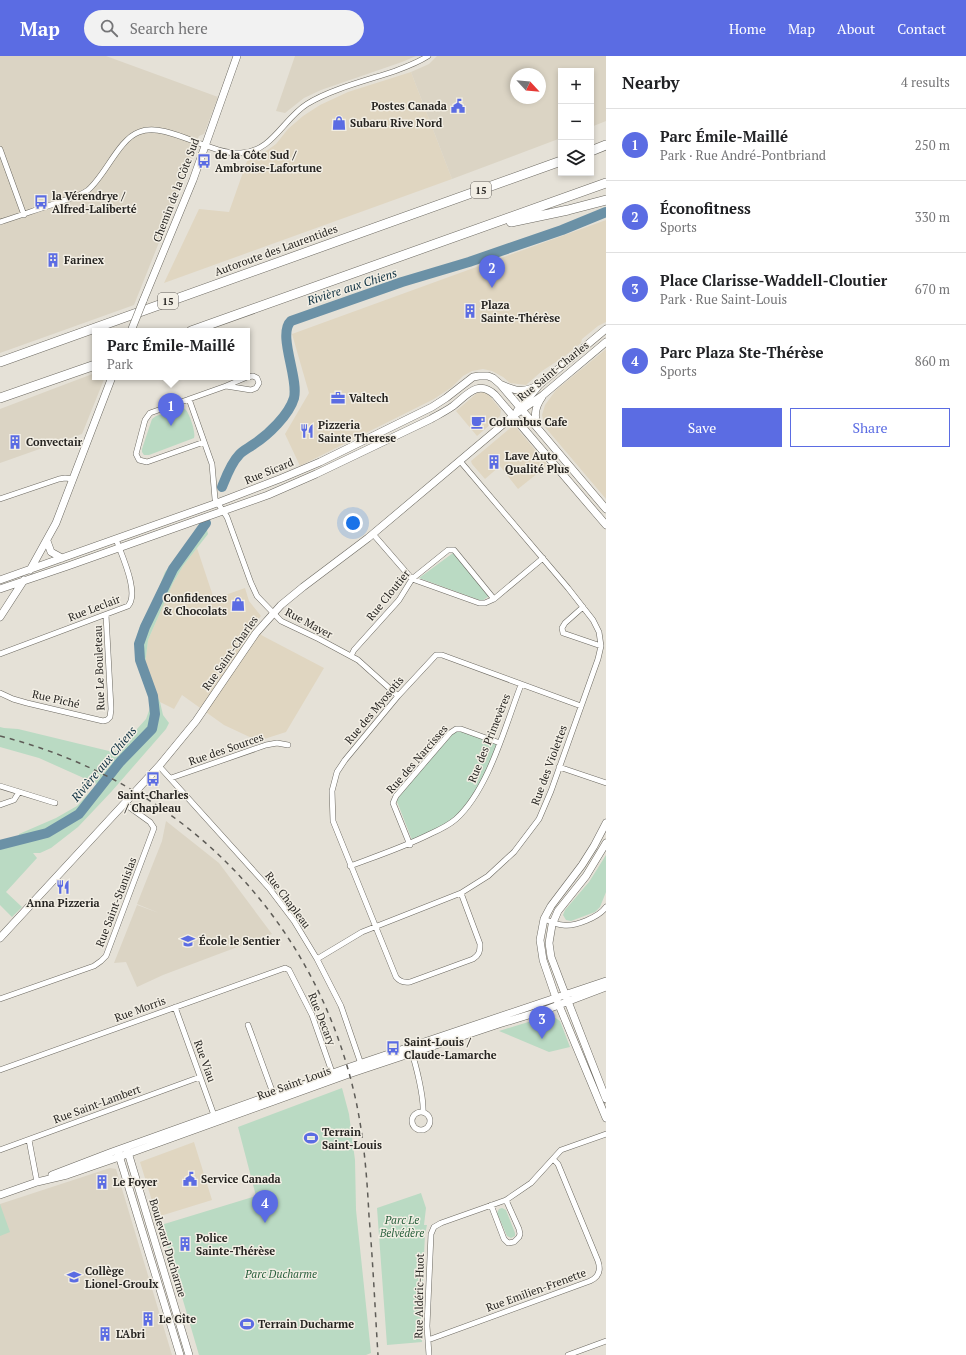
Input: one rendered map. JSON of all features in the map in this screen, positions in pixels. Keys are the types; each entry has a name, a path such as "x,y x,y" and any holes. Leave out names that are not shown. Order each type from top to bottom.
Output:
{"highway":[{"path":"594,150 606,146"},
{"name":"Autoroute des Laurentides","path":"95,328 558,163"},
{"path":"199,328 606,183"},
{"path":"476,230 606,200"},
{"name":"Autoroute des Laurentides","path":"0,362 92,329"},
{"path":"0,398 92,366"}],"street":[{"name":"Chemin de la Côte Sud","path":"132,328 190,187 237,56"},
{"path":"0,222 79,195 88,190 96,182 124,143 139,132 151,129 159,130 205,146 234,153 246,153 256,150 270,141 297,111 315,99 407,66 428,56"},
{"path":"0,149 24,215"},
{"name":"Rue Saint-Charles","path":"0,938 159,766 196,721 251,640 273,613 296,592 373,534 513,416 539,385 606,329"},
{"path":"598,336 605,343"},
{"path":"591,342 597,349"},
{"name":"Rue Saint-Charles","path":"520,409 543,395 605,343"},
{"path":"226,386 251,390 256,388 259,383 257,378 250,376"},
{"name":"Rue Sicard","path":"0,580 217,503 320,462 437,404 473,377 479,376 488,376 500,384 606,509"},
{"path":"0,617 23,582 56,523 111,380"},
{"path":"204,442 147,462 139,460 136,454 148,414 240,380"},
{"path":"500,384 519,391 530,390 539,385"},
{"name":"Rue Sicard","path":"0,589 268,495 397,436 446,411 469,392 478,388 486,389 493,393 513,416"},
{"path":"538,429 535,411 538,402 543,395"},
{"path":"189,399 213,468 213,491 217,503"},
{"path":"513,416 606,525"},
{"path":"393,427 397,436"},
{"name":"Rue des Violettes","path":"317,959 362,932 375,926 461,893 488,876 514,852 539,819 551,791 598,659 601,646 599,632 593,620 543,558 460,461"},
{"path":"320,462 325,470"},
{"path":"0,499 59,479 73,479"},
{"path":"582,496 589,489"},
{"name":"Rue Mayer","path":"217,503 227,517 253,590 259,599 281,620 358,660 398,696"},
{"path":"373,534 412,579 478,603 485,603 494,599 543,558"},
{"name":"Rue Leclair","path":"0,654 127,607 132,600 129,575 116,539"},
{"path":"47,541 52,552 62,558"},
{"name":"Rue Cloutier","path":"351,656 354,650 399,600 412,579 448,550 454,550 494,599"},
{"path":"583,607 565,623 562,628 564,633 601,646"},
{"name":"Rue Le Bouleteau","path":"106,615 111,709 108,720"},
{"name":"Rue des Myosotis","path":"461,893 480,944 479,954 473,959 410,982 405,983 400,981 396,977 333,822 332,791 337,772 345,760 398,696 436,655 442,655 581,706"},
{"name":"Rue des Primevères","path":"350,866 410,845 456,819 471,802 484,780 500,743 521,685"},
{"name":"Rue Piché","path":"0,692 9,697 27,703 108,720"},
{"name":"Rue des Narcisses","path":"410,845 393,803 396,796 450,733 456,729 462,729 500,743"},
{"name":"Rue des Sources","path":"171,778 266,745 277,743 288,745"},
{"name":"Rue Chapleau","path":"159,766 269,888 294,921 317,959 340,1006 362,1066"},
{"path":"559,767 606,783"},
{"path":"0,786 55,804"},
{"path":"0,805 14,800 19,792"},
{"name":"Rue Saint-Stanislas","path":"0,999 94,966 106,956 154,828 150,822 125,804"},
{"path":"606,823 587,859 554,901 544,919 541,935 541,950 544,962 558,1001 606,1118"},
{"path":"606,843 586,876 560,908 553,922 550,939 550,952 566,998 606,1099"},
{"path":"544,919 562,925 571,925 595,917 603,911 606,906"},
{"name":"Rue Morris","path":"0,1070 286,968"},
{"name":"Rue Decary","path":"286,968 290,971 312,1015 334,1076"},
{"path":"566,998 606,981"},
{"path":"566,998 606,987"},
{"name":"Rue Saint-Louis","path":"0,1195 37,1182 67,1175 118,1154 362,1066 566,998"},
{"name":"Rue Viau","path":"175,1007 215,1119"},
{"path":"248,1025 275,1098"},
{"path":"411,1050 423,1103 423,1112"},
{"name":"Rue Saint-Lambert","path":"0,1150 200,1077"},
{"name":"Rue Aldéric-Huot","path":"429,1355 427,1321 431,1231 435,1226 506,1200 531,1183 561,1150 606,1134"},
{"path":"29,1140 37,1182"},
{"name":"Boulevard Ducharme","path":"127,1151 189,1355"},
{"name":"Boulevard Ducharme","path":"118,1154 180,1355"},
{"name":"Rue Emilien-Frenette","path":"428,1340 590,1281 598,1276 600,1268 598,1262 558,1164 553,1159"},
{"path":"491,1205 504,1239 508,1242 514,1242 520,1236 506,1200"},
{"path":"568,1355 606,1341"}],"shaded area":[{"path":"0,56 106,56 218,97 204,134 199,136 193,150 195,152 134,305 0,353"},
{"path":"295,56 416,56 321,90 304,98 285,113 276,111"},
{"path":"437,56 606,56 606,121 594,126 594,68 558,68 558,139 452,179 411,72 429,64"},
{"path":"411,72 452,179 164,283 199,209 229,212 247,161 262,154 276,144 288,129 303,116 320,105 348,92"},
{"path":"606,220 606,322 598,326 582,339 581,343 565,356 542,371 526,385 510,383 492,371 483,369 472,371 463,376 452,387 434,399 300,466 285,434 309,393 292,334"},
{"path":"606,349 606,499 545,427 542,415 545,405 556,390"},
{"path":"92,374 92,380 104,380 82,434 0,463 0,409"},
{"path":"484,392 488,394 501,410 500,416 477,436 456,411 477,393"},
{"path":"514,425 548,465 518,489 500,466 485,479 471,461"},
{"path":"197,548 214,599 245,588 249,601 261,616 251,627 263,636 324,668 286,732 258,741 224,725 182,695 174,709 160,702 151,685 146,674 145,665 148,640 173,583 183,566"},
{"path":"166,821 219,863 272,934 163,975 137,987 126,962 114,963 137,905 159,913 137,904 162,841"},
{"path":"194,1142 212,1200 157,1217 140,1162"},
{"name":"Collège Lionel-Groulx","path":"110,1168 116,1169 172,1355 0,1355 0,1204"}],"green space":[{"path":"180,408 185,409 188,412 193,428 194,438 149,455 144,455 142,449 152,419 156,416"},
{"path":"201,529 207,530 208,534 183,566 173,583 148,640 145,665 146,674 160,702 163,715 169,723 166,729 112,791 78,827 51,848 40,853 33,853 37,858 6,892 22,907 12,917 0,905 0,844 18,839 19,834 56,818 77,806 97,784 39,758 0,747 0,727 18,729 113,752 120,748 146,719 150,708 149,696 139,669 137,636 140,626 156,596 165,572"},
{"path":"453,553 489,596 482,601 419,578"},
{"path":"456,730 498,744 486,775 471,802 444,827 412,840 396,799"},
{"path":"606,855 606,892 600,907 595,912 571,921 566,920 563,915 565,910 589,882"},
{"path":"551,1015 560,1021 570,1047 549,1052 499,1031"},
{"name":"Parc Ducharme","path":"342,1088 349,1114 355,1160 356,1210 371,1353 366,1355 199,1355 161,1225 256,1196 238,1127"},
{"name":"Parc Le Belvédère","path":"421,1193 426,1208 424,1225 427,1225 425,1234 421,1319 422,1342 387,1345 377,1208"},
{"path":"0,1204 10,1232 0,1236"},
{"path":"502,1208 506,1210 515,1233 515,1236 511,1238 507,1236 497,1213 499,1209"}],"waterway":[{"name":"Rivière aux Chiens","path":"222,487 236,458 260,440 283,418 294,398 294,379 286,336 287,327 291,321 402,282 469,262 562,230 606,212"},
{"name":"Rivière aux Chiens","path":"0,845 47,833 79,814 120,762 152,729 155,714 153,696 140,660 139,644 145,627 173,569 206,523"}],"railway":[{"path":"0,736 66,757 126,787 182,823 231,867 274,917 309,973 337,1034 359,1115 366,1172 378,1355"}],"place":[{"name":"Postes Canada","path":"458,106"},
{"name":"Subaru Rive Nord","path":"339,123"},
{"name":"de la Côte Sud / Ambroise-Lafortune","path":"204,161"},
{"name":"la Vérendrye / Alfred-Laliberté","path":"41,202"},
{"name":"Farinex","path":"53,260"},
{"name":"Éconofitness","path":"492,288"},
{"name":"Plaza Sainte-Thérèse","path":"470,311"},
{"name":"Valtech","path":"338,398"},
{"name":"Columbus Cafe","path":"478,422"},
{"name":"Parc Émile-Maillé","path":"171,426"},
{"name":"Pizzeria Sainte Therese","path":"307,431"},
{"name":"Convectair","path":"15,442"},
{"name":"Lave Auto Qualité Plus","path":"494,462"},
{"name":"Confidences & Chocolats","path":"238,604"},
{"name":"Saint-Charles / Chapleau","path":"153,779"},
{"name":"Anna Pizzeria","path":"63,887"},
{"name":"École le Sentier","path":"188,941"},
{"name":"Place Clarisse-Waddell-Cloutier","path":"542,1039"},
{"name":"Saint-Louis / Claude-Lamarche","path":"393,1048"},
{"name":"Terrain Saint-Louis","path":"311,1138"},
{"name":"Service Canada","path":"190,1179"},
{"name":"Le Foyer","path":"102,1182"},
{"name":"Parc Plaza Ste-Thérèse","path":"265,1223"},
{"name":"Police Sainte-Thérèse","path":"185,1244"},
{"name":"Collège Lionel-Groulx","path":"74,1277"},
{"name":"Le Gîte","path":"148,1319"},
{"name":"Terrain Ducharme","path":"247,1324"},
{"name":"L'Abri","path":"105,1334"}]}
